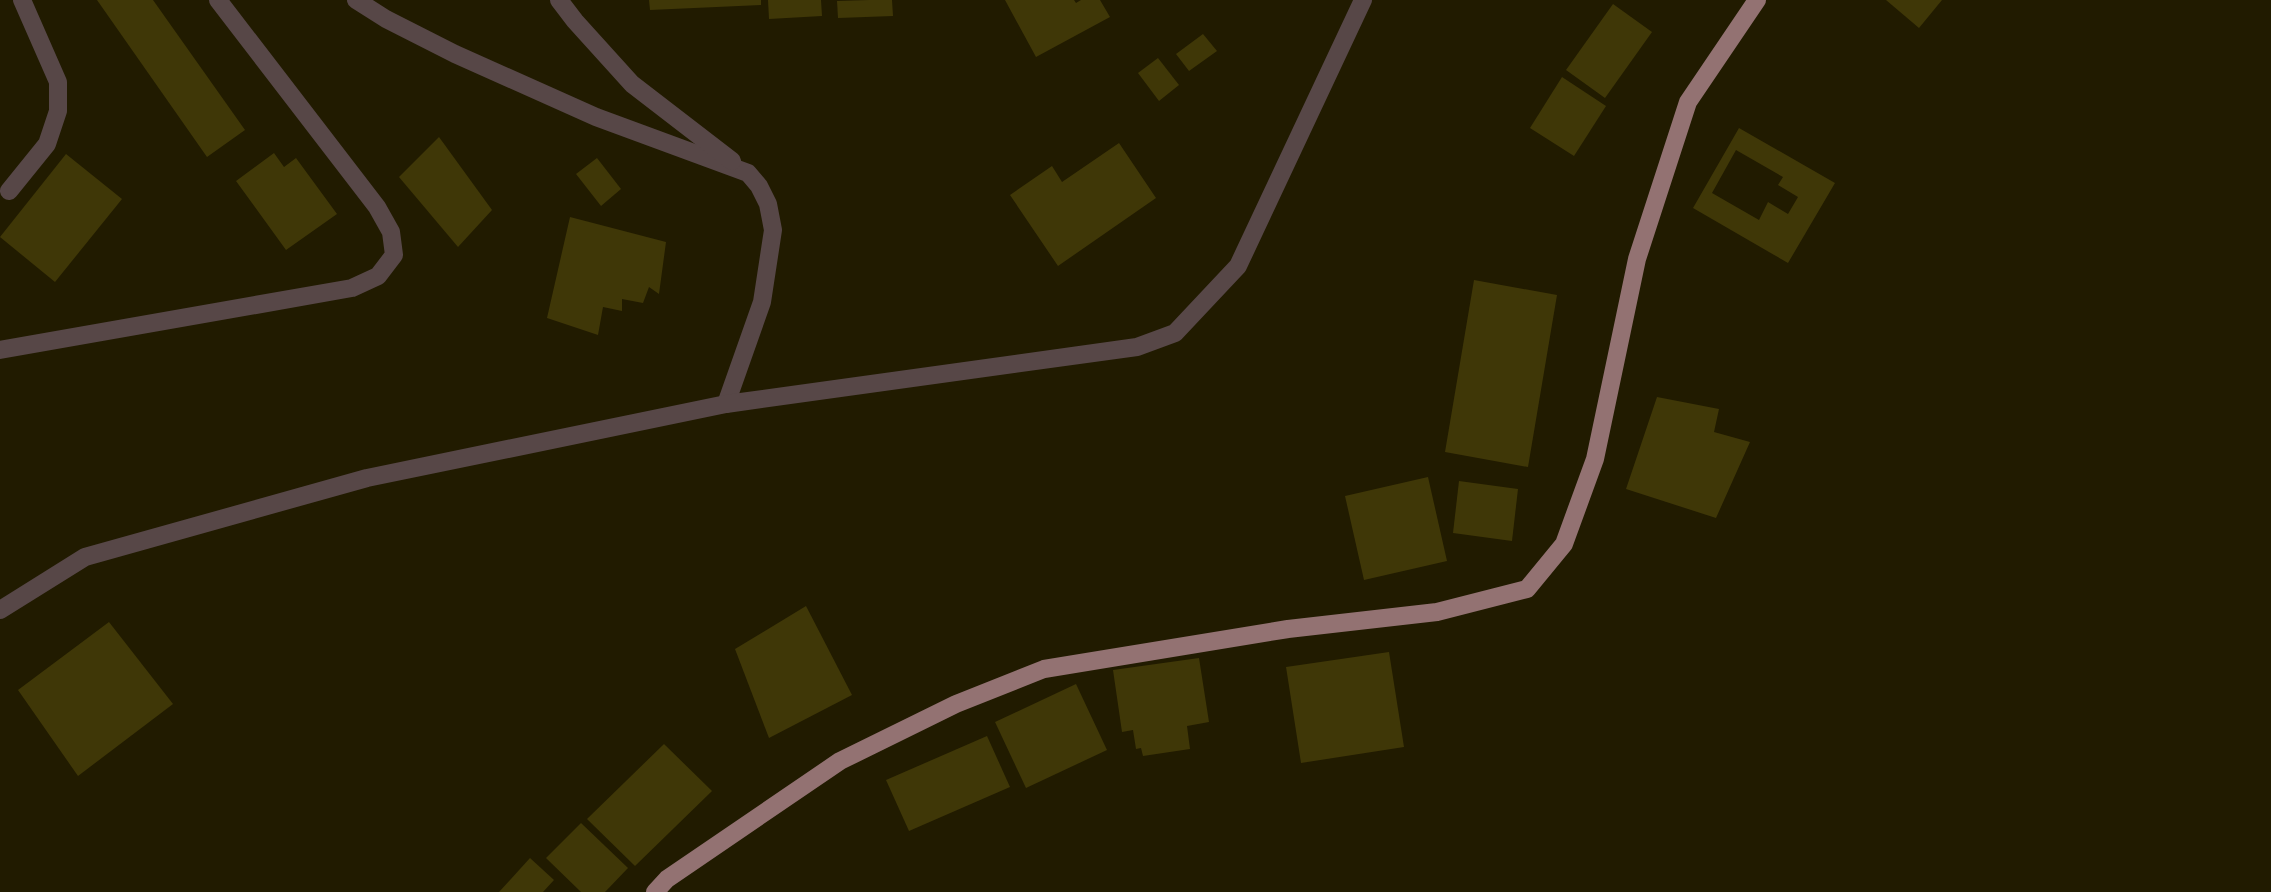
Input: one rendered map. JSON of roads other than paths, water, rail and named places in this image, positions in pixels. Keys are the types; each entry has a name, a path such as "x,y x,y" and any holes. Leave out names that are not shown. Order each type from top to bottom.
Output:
{"main road":[{"path":"655,892 667,879 840,761 956,704 1044,669 1288,629 1437,612 1527,589 1564,544 1595,459 1637,259 1688,102 1758,0"}],"street":[{"path":"9,191 47,144 58,111 58,82 22,0"},
{"path":"0,350 352,288 378,276 394,255 391,232 377,207 218,0"},
{"path":"356,0 386,19 455,54 596,117 748,173"},
{"path":"559,0 632,84 748,173 759,186 768,204 773,230 762,302 726,404"},
{"path":"0,610 85,557 367,478 726,404 1137,347 1175,333 1238,266 1363,0"}]}
